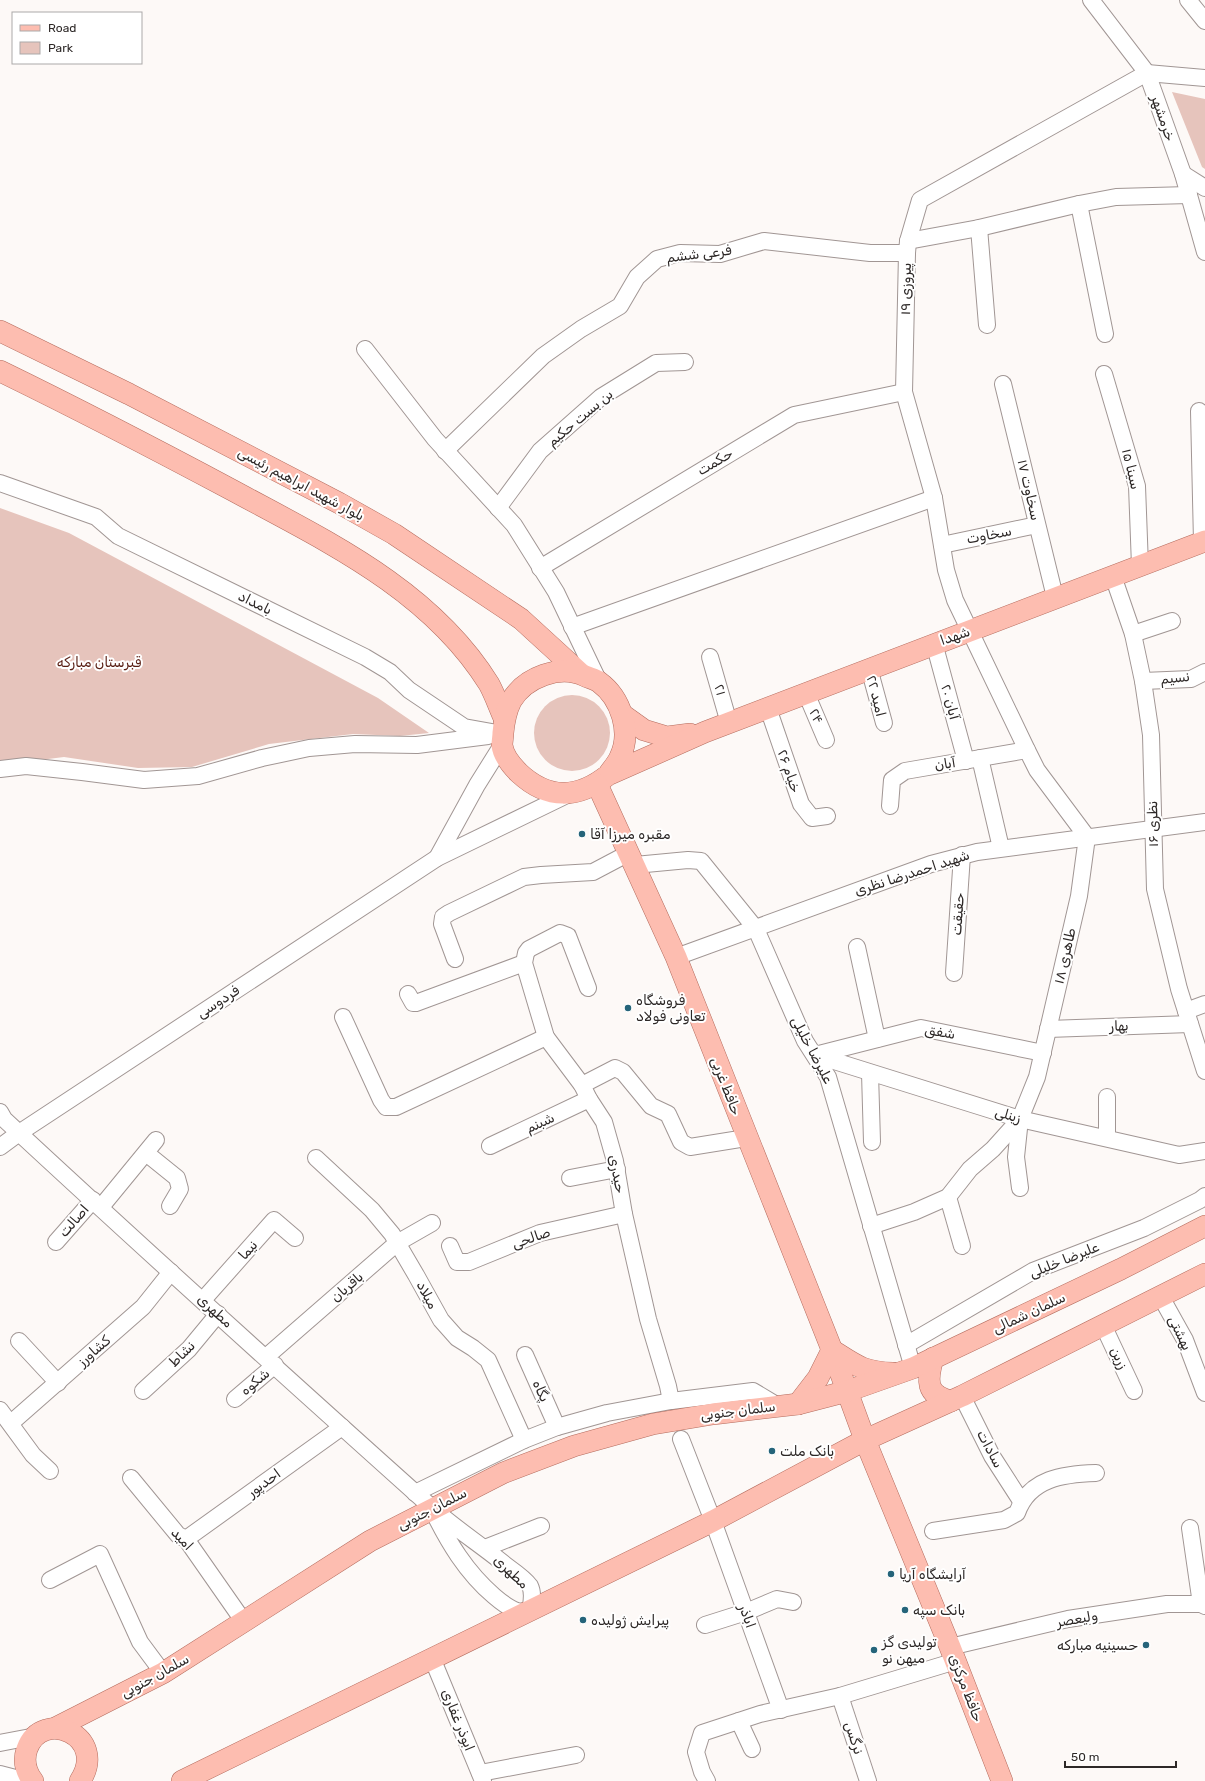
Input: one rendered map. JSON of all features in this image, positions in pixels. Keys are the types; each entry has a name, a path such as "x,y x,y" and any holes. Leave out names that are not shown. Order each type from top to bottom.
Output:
{"main road":[{"name":"بلوار شهید ابراهیم رئیسی","path":"0,331 157,409 339,503 394,534 521,619 580,673"},
{"path":"0,371 131,436 329,542 388,579 433,616 466,652 489,685 511,764 530,784 550,792 571,793 584,790 602,780 705,732"},
{"name":"شهدا","path":"705,732 934,643 970,631 1055,597 1203,542"},
{"path":"503,733 512,700 524,686 541,675 560,671 580,673 598,682 614,696 623,715 625,736 620,757 602,780"},
{"path":"623,715 644,730 667,737 705,732"},
{"name":"حافظ غربی","path":"602,780 632,859 676,957 746,1138 848,1391"},
{"name":"سلمان شمالی","path":"848,1391 905,1371 1121,1269 1205,1226"},
{"path":"182,1781 714,1521 865,1440 957,1398 1205,1274"},
{"path":"788,1405 818,1378 832,1350 858,1368 877,1372 905,1371"},
{"path":"933,1358 928,1380 930,1388 942,1399 957,1398"},
{"name":"سلمان جنوبی","path":"36,1736 45,1730 55,1728 163,1673 370,1541 503,1473 574,1446 674,1420 788,1405 848,1391"},
{"name":"حافظ مرکزی","path":"848,1391 865,1440 953,1654 1002,1781"},
{"path":"55,1728 66,1730 76,1735 85,1747 90,1772 86,1772 80,1781"},
{"path":"33,1781 28,1775 25,1765 25,1754 29,1744 36,1736"}],"street":[{"name":"خرمشهر","path":"1091,0 1147,73 1183,174 1205,252"},
{"path":"1188,0 1205,21"},
{"path":"1147,73 1205,78"},
{"name":"پیروزی ۱۹","path":"970,631 956,600 946,570 934,498 904,392 907,247 920,200 1147,73"},
{"path":"1183,174 1205,188"},
{"name":"فرعی ششم","path":"446,450 543,356 580,329 620,306 637,277 657,259 680,253 720,254 764,241 870,253 907,247 1079,204 1116,197 1189,195"},
{"path":"1079,204 1104,334"},
{"path":"979,228 987,325"},
{"path":"365,349 446,450 514,525 556,592 598,682"},
{"name":"بن بست حکیم","path":"498,508 540,452 601,396 656,363 685,362"},
{"name":"سینا ۱۵","path":"1104,374 1137,486 1140,566"},
{"name":"سخاوت ۱۷","path":"1003,384 1032,496 1037,525 1055,597"},
{"name":"حکمت","path":"540,568 794,415 904,392"},
{"path":"1199,411 1203,542"},
{"name":"بامداد","path":"0,483 96,516 118,536 365,657 390,672 409,690 464,727 503,733"},
{"path":"572,627 934,498"},
{"name":"سخاوت","path":"942,545 1037,525"},
{"name":"نظری ۱۶","path":"1113,576 1133,634 1143,681 1151,735 1155,888 1179,989 1205,1071"},
{"path":"1133,634 1172,621"},
{"path":"970,631 1037,770 1087,837"},
{"name":"آبان ۲۰","path":"934,643 1001,848"},
{"name":"۲۱","path":"710,657 729,723"},
{"name":"امید ۲۲","path":"869,668 884,723"},
{"name":"نسیم","path":"1143,681 1191,679 1205,672"},
{"name":"۲۴","path":"806,693 826,740"},
{"name":"خیام ۲۶","path":"768,708 801,804 812,818 827,816"},
{"path":"0,769 26,766 144,780 198,776 262,758 309,748 355,744 417,745 503,733"},
{"path":"436,858 477,785 503,733"},
{"name":"آبان","path":"890,806 892,780 905,770 1027,750"},
{"name":"فردوسی","path":"0,1147 436,858 571,793"},
{"name":"شهید احمدرضا نظری","path":"676,957 931,864 962,855 1001,848 1205,822"},
{"name":"طاهری ۱۸","path":"871,1226 914,1212 948,1197 970,1169 993,1149 1020,1119 1037,1077 1043,1053 1079,896 1087,837"},
{"name":"حقیقت","path":"954,973 962,855"},
{"path":"455,959 442,924 443,917 524,878 541,875 594,872 632,859"},
{"name":"علیرضا خلیلی","path":"632,859 688,860 701,862 756,928 805,1041 828,1077 906,1345 905,1371"},
{"path":"408,994 413,1003 416,1003 524,963 526,953 529,949 560,933 564,933 568,936 588,988"},
{"path":"857,947 877,1039"},
{"name":"حیدری","path":"524,963 546,1037 586,1092 604,1122 617,1169 624,1214 648,1319 671,1401"},
{"name":"بهار","path":"1048,1029 1188,1017 1205,1004"},
{"path":"343,1017 381,1100 386,1106 396,1107 546,1037"},
{"name":"شفق","path":"815,1055 921,1028 1043,1053"},
{"name":"زینلی","path":"815,1055 1020,1119 1180,1155 1205,1151"},
{"name":"شبنم","path":"490,1146 586,1092 615,1068 623,1072 651,1106 668,1114 680,1142 690,1148 746,1138"},
{"path":"870,1073 872,1142"},
{"path":"1107,1097 1107,1138"},
{"name":"مطهری","path":"0,1112 4,1119 97,1203 170,1272 203,1300 414,1493 485,1548 530,1587 532,1600 530,1612 518,1611 510,1608 480,1583 464,1565 451,1546 432,1508"},
{"path":"1020,1119 1016,1157 1020,1188"},
{"name":"اصالت","path":"56,1242 97,1203 146,1153 156,1140"},
{"path":"146,1153 177,1178 180,1189 170,1206"},
{"name":"میلاد","path":"316,1158 372,1210 397,1243 441,1320 457,1338 488,1360 524,1440"},
{"path":"570,1178 617,1169"},
{"name":"علیرضا خلیلی","path":"906,1345 1033,1271 1144,1228 1200,1200 1205,1196"},
{"path":"948,1197 962,1246"},
{"name":"صالحی","path":"450,1246 457,1262 469,1262 540,1233 624,1214"},
{"name":"نیما","path":"203,1300 274,1220 295,1238"},
{"name":"باقریان","path":"270,1361 397,1243 432,1223"},
{"name":"کشاورز","path":"11,1423 143,1307 170,1272"},
{"name":"بهشتی","path":"1161,1297 1185,1340 1205,1393"},
{"name":"نشاط","path":"143,1391 189,1349 218,1314"},
{"name":"زرین","path":"1103,1325 1134,1391"},
{"path":"19,1341 58,1383"},
{"name":"پگاه","path":"525,1355 557,1427"},
{"name":"شکوه","path":"235,1399 270,1361"},
{"path":"414,1493 524,1440 557,1427 607,1413 671,1401 753,1391 788,1405"},
{"name":"سادات","path":"957,1398 1021,1501"},
{"path":"0,1410 33,1455 50,1470"},
{"name":"احدپور","path":"186,1539 342,1427"},
{"name":"اباذر","path":"681,1439 714,1521 781,1710"},
{"path":"933,1531 1004,1520 1017,1513 1021,1501 1033,1488 1071,1474 1096,1473"},
{"name":"امید","path":"131,1478 178,1535 186,1539 244,1622"},
{"path":"485,1548 541,1526"},
{"path":"1190,1528 1203,1605"},
{"path":"50,1580 100,1554 140,1642 163,1673"},
{"path":"705,1625 746,1612 777,1599 794,1602"},
{"name":"ولیعصر","path":"953,1654 1068,1619 1167,1604 1203,1605"},
{"path":"707,1781 702,1772 696,1752 702,1733 760,1714 840,1696 953,1654"},
{"name":"ابوذر غفاری","path":"432,1658 481,1777"},
{"name":"نرگس","path":"840,1696 868,1781"},
{"path":"739,1721 752,1749"},
{"path":"1,1740 36,1736"},
{"path":"481,1777 576,1756"},
{"path":"0,1774 27,1781"}],"green space":[{"path":"1172,92 1205,99 1205,169 1202,167"},
{"name":"قبرستان مبارکه","path":"0,508 69,533 378,698 429,733 400,736 353,734 269,744 192,767 138,768 64,757 0,765"},
{"path":"572,695 586,698 599,706 607,719 610,733 607,747 599,760 586,768 572,771 558,768 545,760 537,747 534,733 537,719 545,706 558,698"}],"place":[{"name":"مقبره میرزا آقا","path":"582,834"},
{"name":"فروشگاه تعاونی فولاد","path":"628,1008"},
{"name":"بانک ملت","path":"772,1451"},
{"name":"آرایشگاه آریا","path":"891,1574"},
{"name":"بانک سپه","path":"905,1610"},
{"name":"پیرایش ژولیده","path":"583,1620"},
{"name":"حسینیه مبارکه","path":"1146,1645"},
{"name":"تولیدی گز میهن نو","path":"874,1650"}]}
